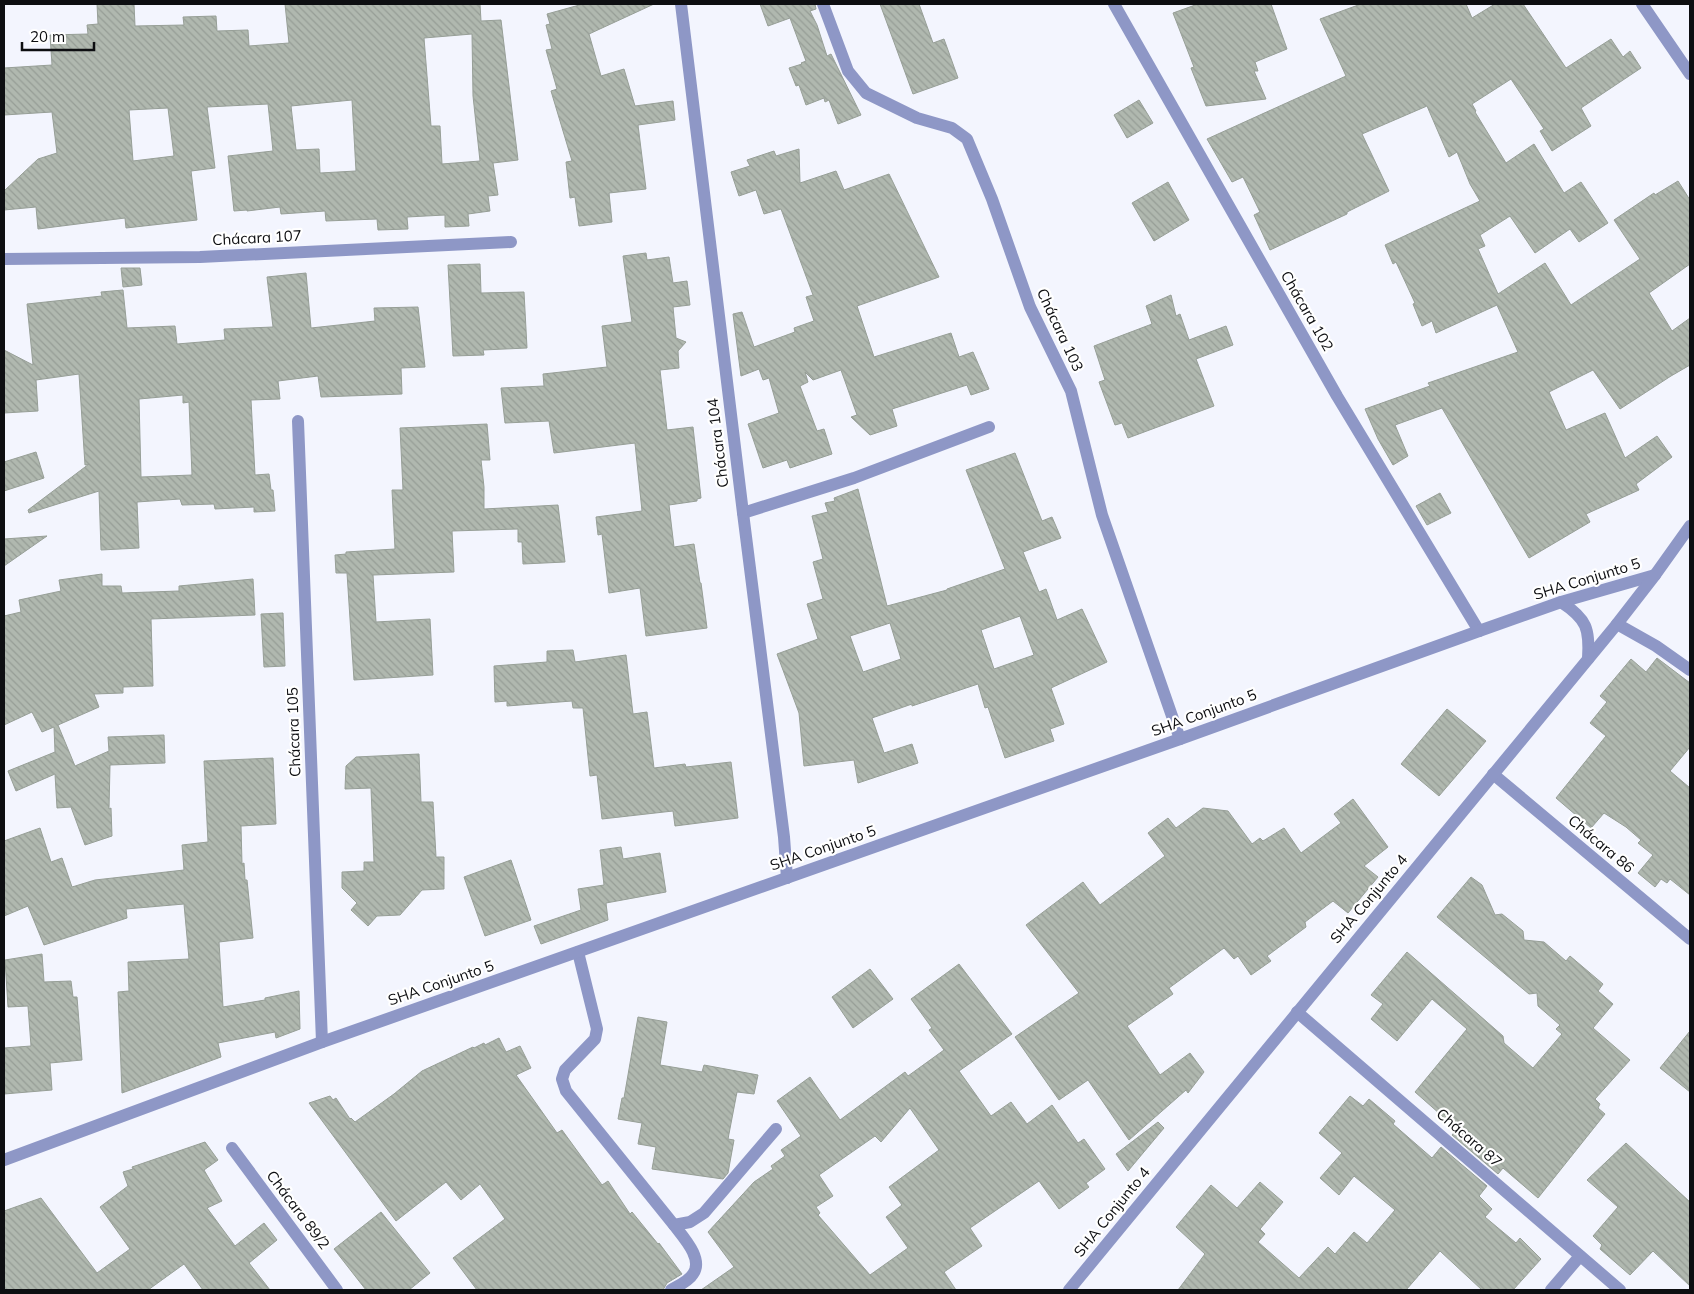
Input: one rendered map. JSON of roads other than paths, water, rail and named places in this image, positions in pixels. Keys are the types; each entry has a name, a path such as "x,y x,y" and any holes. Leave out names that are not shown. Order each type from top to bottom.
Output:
{"street":[{"name":"Chácara 104","path":"681,4 742,513 784,837 787,878"},
{"name":"Chácara 103","path":"823,4 848,71 866,93 917,118 952,128 967,139 992,199 1030,308 1071,391 1102,515 1180,739"},
{"name":"Chácara 102","path":"1114,4 1337,396 1479,631"},
{"path":"1642,4 1690,74"},
{"name":"Chácara 107","path":"4,259 200,257 511,242"},
{"name":"Chácara 105","path":"298,421 322,1042"},
{"path":"742,513 854,478 989,428"},
{"name":"SHA Conjunto 4","path":"1069,1290 1617,624 1655,576 1690,526"},
{"name":"SHA Conjunto 5","path":"4,1160 322,1042 1180,739 1479,631 1561,602 1655,576"},
{"path":"1561,602 1573,610 1583,622 1590,638 1588,659"},
{"path":"1617,624 1656,646 1690,670"},
{"name":"Chácara 86","path":"1493,774 1690,939"},
{"path":"578,952 597,1029 595,1039 565,1070 562,1079 566,1091 674,1225 695,1257 697,1266 692,1276 671,1290"},
{"name":"Chácara 87","path":"1297,1012 1620,1290"},
{"path":"674,1225 690,1222 704,1214 776,1129"},
{"name":"Chácara 89/2","path":"232,1148 337,1290"},
{"path":"1551,1290 1580,1256"}]}
